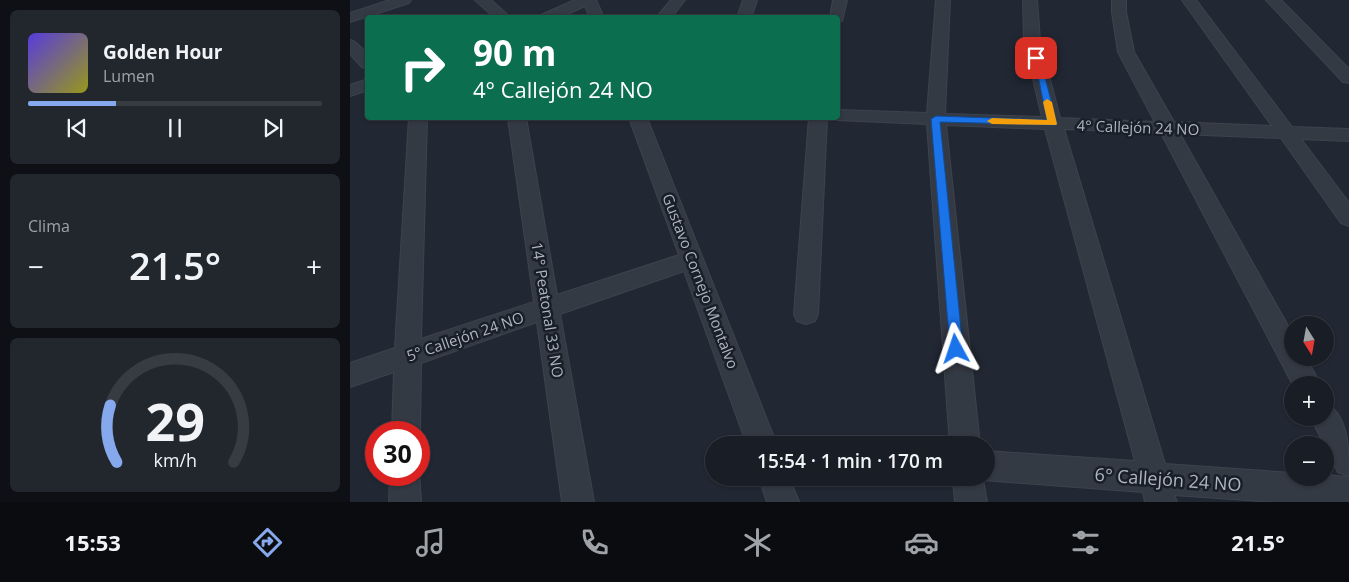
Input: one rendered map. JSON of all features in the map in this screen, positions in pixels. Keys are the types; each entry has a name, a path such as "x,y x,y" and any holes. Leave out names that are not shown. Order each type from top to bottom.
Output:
{"street":[{"path":"350,18 404,0"},
{"path":"486,3 504,0"},
{"path":"553,15 588,0 596,15"},
{"path":"666,15 678,0"},
{"path":"745,15 750,0"},
{"path":"838,15 840,0"},
{"path":"943,0 936,119 964,436"},
{"path":"1030,0 1032,41 1053,124 1157,490"},
{"path":"1119,0 1119,12 1126,52 1302,376"},
{"path":"1189,0 1349,218"},
{"path":"1273,0 1349,78"},
{"path":"486,3 500,15"},
{"path":"350,45 365,61"},
{"path":"350,91 365,85"},
{"name":"4° Callejón 24 NO","path":"840,115 1349,135"},
{"path":"406,421 407,356 418,120"},
{"name":"14° Peatonal 33 NO","path":"518,120 578,502"},
{"name":"Gustavo Cornejo Montalvo","path":"639,120 759,436"},
{"path":"806,314 818,120"},
{"name":"5° Callejón 24 NO","path":"350,375 693,259"},
{"path":"1330,426 1349,461"},
{"name":"6° Callejón 24 NO","path":"995,467 1157,490 1349,492"},
{"path":"405,486 405,502"},
{"path":"777,486 783,502"},
{"path":"969,486 971,502"}],"slow traffic":[{"path":"992,121 1053,124 1047,102"}],"route":[{"path":"956,349 936,119 1053,124 1036,58"}]}
